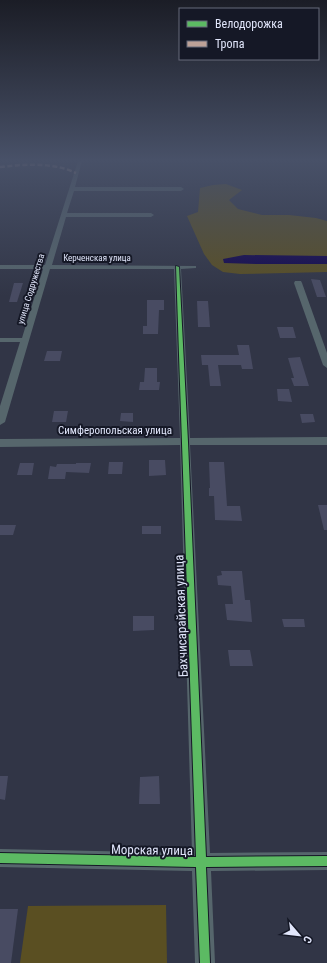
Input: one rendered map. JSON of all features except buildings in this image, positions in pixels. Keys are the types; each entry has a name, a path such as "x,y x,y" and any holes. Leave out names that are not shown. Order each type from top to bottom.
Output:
{"street":[{"name":"улица Содружества","path":"0,422 66,206"},
{"path":"63,215 151,215"},
{"name":"Керченская улица","path":"0,267 194,267"},
{"name":"Бахчисарайская улица","path":"177,267 205,963"},
{"path":"298,283 327,365"},
{"path":"0,340 25,340"},
{"name":"Симферопольская улица","path":"0,442 327,441"},
{"name":"Морская улица","path":"0,858 201,862 327,861"}],"shaded area":[{"path":"199,206 235,206 238,209 262,215 289,215 316,218 327,221 327,272 240,274 223,272 212,265 204,254 187,216 198,212"},
{"path":"244,255 327,256 327,264 224,263 223,259"},
{"path":"166,905 167,963 20,963 28,906"}],"cycle path":[{"path":"177,267 205,963"},
{"path":"0,858 201,862 327,861"}]}
